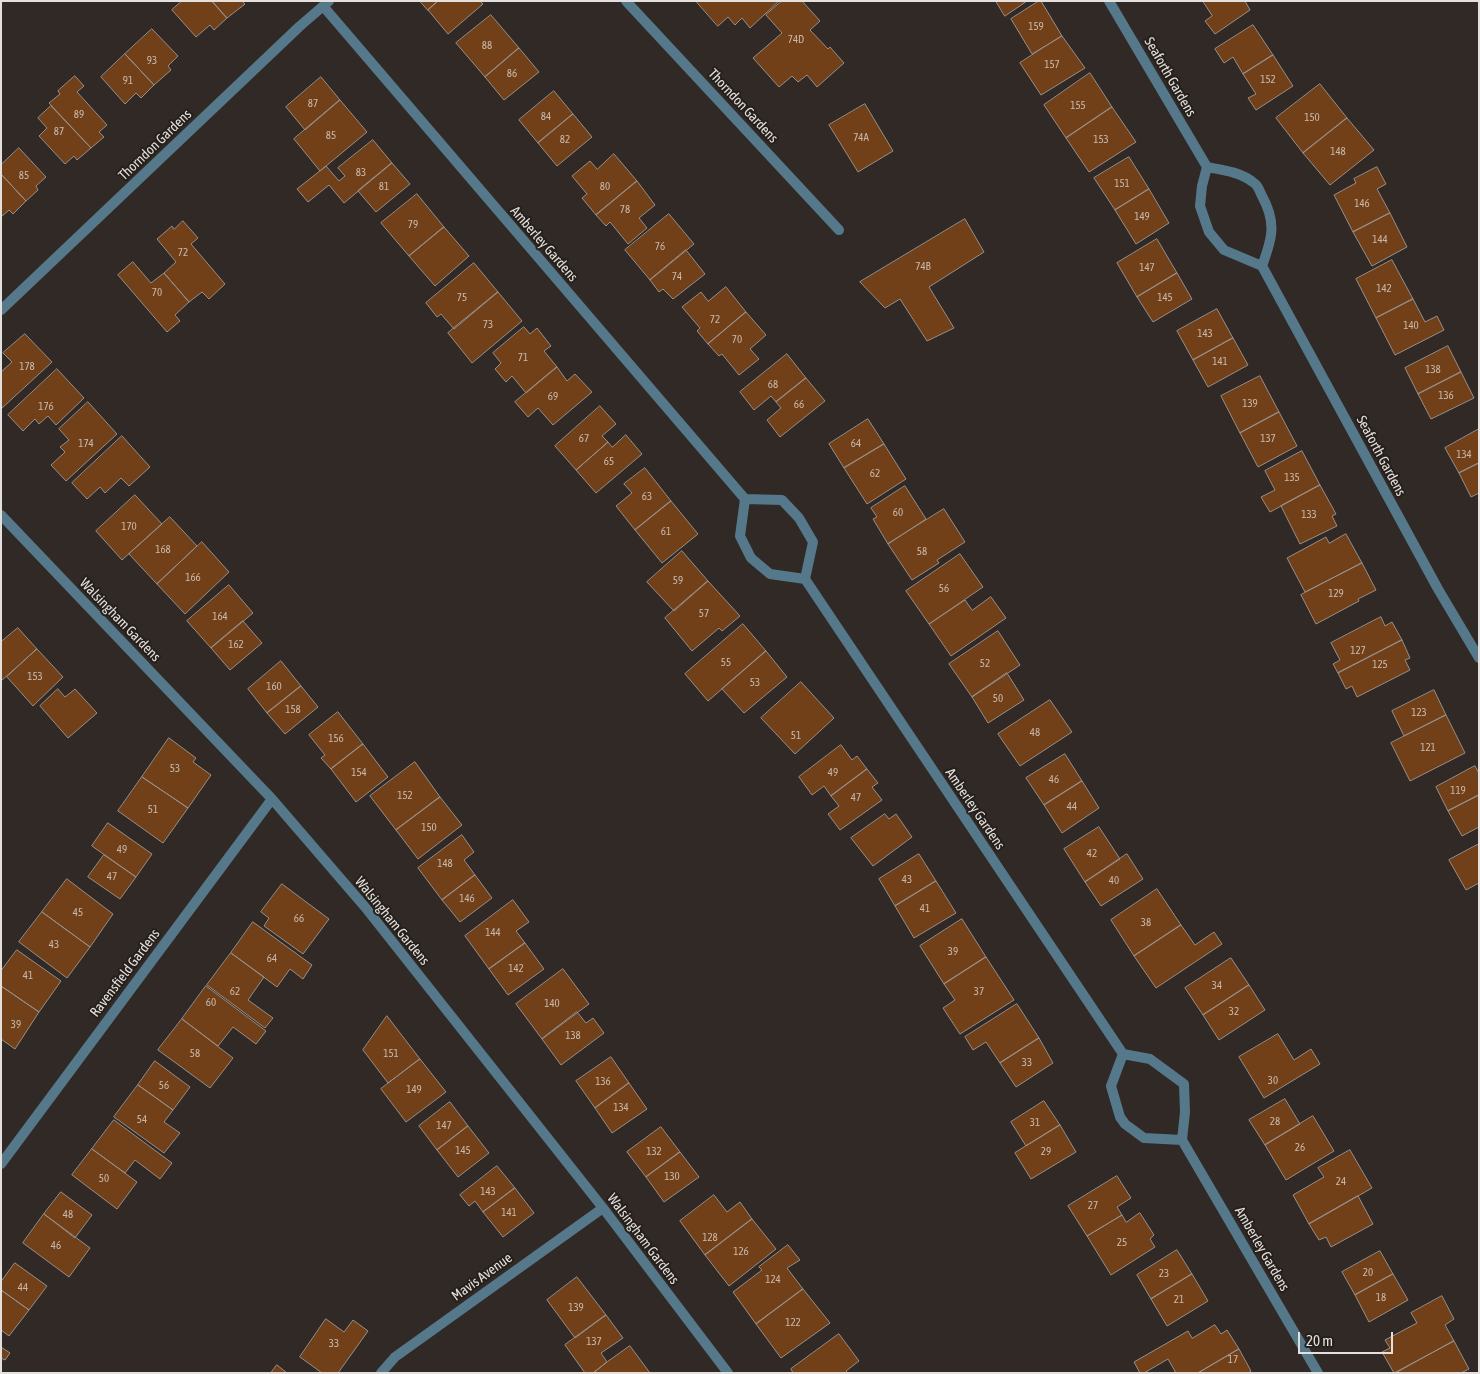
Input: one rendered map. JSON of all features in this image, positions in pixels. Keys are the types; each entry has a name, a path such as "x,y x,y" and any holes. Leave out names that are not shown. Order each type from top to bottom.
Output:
{"street":[{"name":"Thorndon Gardens","path":"626,1 839,230"},
{"name":"Seaforth Gardens","path":"1110,1 1207,167"},
{"name":"Thorndon Gardens","path":"1,310 300,26 326,4"},
{"name":"Amberley Gardens","path":"326,4 745,499"},
{"path":"1207,167 1236,173 1255,183 1264,199 1272,220 1271,242 1262,266 1224,250 1209,232 1200,206 1202,186 1207,167"},
{"name":"Seaforth Gardens","path":"1262,266 1438,589 1479,658"},
{"path":"745,499 782,500 799,518 813,542 804,579 770,574 751,558 740,536 745,499"},
{"name":"Walsingham Gardens","path":"1,515 272,799 365,906 603,1208 728,1373"},
{"name":"Amberley Gardens","path":"804,579 1123,1054"},
{"name":"Ravensfield Gardens","path":"1,1164 272,799"},
{"path":"1123,1054 1150,1059 1184,1084 1185,1112 1182,1140 1144,1138 1125,1124 1120,1117 1112,1086 1123,1054"},
{"name":"Amberley Gardens","path":"1182,1140 1318,1373"},
{"name":"Mavis Avenue","path":"381,1373 395,1357 603,1208"}],"building":[{"path":"182,1 212,1 227,18 214,30 210,25 196,37 172,10"},
{"path":"212,1 242,1 245,4 227,18"},
{"path":"420,1 438,1 428,10"},
{"path":"438,1 480,1 483,4 448,34 428,10"},
{"path":"696,1 779,1 750,28 742,18 735,25 728,17 718,26"},
{"path":"782,1 802,1 820,21 810,30 828,49 830,47 844,63 817,87 807,75 798,82 792,76 779,87 753,58 782,33 766,15"},
{"path":"996,1 1027,1 1005,16"},
{"path":"1041,1 1062,36 1032,54 1011,19"},
{"path":"1203,1 1245,1 1250,10 1215,34 1205,21 1212,16"},
{"path":"491,15 519,48 485,77 456,43"},
{"path":"1253,25 1273,55 1243,74 1233,57 1224,63 1215,49"},
{"path":"152,29 178,56 168,66 171,70 154,85 125,54"},
{"path":"1062,36 1085,68 1041,95 1020,63"},
{"path":"519,48 539,72 504,100 485,77"},
{"path":"125,54 154,85 141,98 136,93 125,104 101,77"},
{"path":"1273,55 1293,86 1256,110 1248,98 1256,94 1243,74"},
{"path":"1090,73 1112,107 1066,138 1044,105"},
{"path":"75,76 84,86 77,92 107,125 99,132 104,137 91,148 49,103 60,94 58,91"},
{"path":"321,77 340,100 305,130 286,107"},
{"path":"1320,84 1347,118 1303,153 1276,118"},
{"path":"554,91 573,114 538,143 519,120"},
{"path":"340,100 367,132 320,171 294,139"},
{"path":"865,104 893,151 858,172 829,125"},
{"path":"51,106 91,148 77,160 74,156 65,164 39,136 47,128 38,118"},
{"path":"1112,107 1136,142 1089,172 1066,138"},
{"path":"573,114 592,137 557,166 538,143"},
{"path":"1347,118 1374,150 1330,185 1303,153"},
{"path":"373,140 392,163 344,203 329,185 308,202 297,189 326,166 339,181 345,176 338,168"},
{"path":"19,148 46,177 36,186 38,190 26,201 1,174 1,165"},
{"path":"614,154 637,181 596,215 582,198 587,194 572,176 590,161 597,169"},
{"path":"1129,157 1149,189 1115,210 1094,178"},
{"path":"392,163 410,184 376,212 358,191"},
{"path":"1377,167 1386,184 1377,189 1390,213 1353,232 1334,195 1356,183 1354,179"},
{"path":"1,174 26,201 13,214 9,210 1,217"},
{"path":"637,181 655,205 639,218 647,228 628,244 610,222 606,226 596,215"},
{"path":"1149,189 1169,223 1136,244 1115,210"},
{"path":"417,194 444,227 409,256 381,223"},
{"path":"1390,213 1407,247 1372,266 1353,232"},
{"path":"669,214 694,244 650,280 625,250"},
{"path":"965,219 984,252 929,287 954,328 927,341 900,299 885,308 860,282"},
{"path":"183,221 198,238 191,244 225,284 209,299 202,292 189,302 164,273 176,262 157,239 172,226 174,229"},
{"path":"444,227 469,256 435,286 409,256"},
{"path":"1157,239 1177,273 1137,297 1117,263"},
{"path":"686,250 705,274 673,299 663,289 659,292 650,280"},
{"path":"1392,260 1413,299 1376,318 1356,279"},
{"path":"133,262 151,283 164,273 189,302 175,315 180,321 167,332 118,275"},
{"path":"474,263 498,292 454,329 441,314 437,317 426,303"},
{"path":"1177,273 1192,299 1153,322 1137,297"},
{"path":"726,287 746,312 708,344 697,331 700,328 682,307 701,292 708,301"},
{"path":"498,292 522,321 472,363 448,333"},
{"path":"1413,299 1425,322 1437,316 1444,330 1395,355 1376,318"},
{"path":"1217,309 1233,338 1193,360 1177,331"},
{"path":"746,312 766,335 750,349 759,359 739,375 722,354 719,356 708,344"},
{"path":"524,327 530,334 537,328 551,346 544,351 557,367 526,393 512,376 506,382 495,369 501,363 493,353"},
{"path":"25,334 52,362 1,409 1,372 12,362 3,353"},
{"path":"1233,338 1248,365 1208,387 1193,360"},
{"path":"1448,346 1461,372 1418,394 1405,368"},
{"path":"787,354 806,378 776,402 771,396 754,410 740,392"},
{"path":"557,367 567,381 575,374 592,392 553,425 538,408 528,417 515,402"},
{"path":"57,369 84,398 56,425 48,416 39,424 35,419 23,431 8,415"},
{"path":"1461,372 1474,398 1431,419 1418,394"},
{"path":"1260,376 1279,412 1240,433 1221,396"},
{"path":"806,378 825,401 780,437 767,420 781,408 776,402"},
{"path":"88,402 117,434 66,481 51,465 65,452 60,447 69,440 59,429"},
{"path":"600,406 616,424 602,436 608,442 576,470 555,446"},
{"path":"1279,412 1297,446 1258,467 1240,433"},
{"path":"868,419 884,444 844,468 829,444"},
{"path":"1479,429 1479,463 1459,473 1445,448"},
{"path":"626,435 642,454 596,493 576,470 608,442 612,447"},
{"path":"122,436 150,467 129,486 121,478 105,493 100,487 87,499 72,483"},
{"path":"884,444 906,479 867,504 844,468"},
{"path":"1302,451 1320,485 1270,512 1261,497 1275,490 1265,471"},
{"path":"1479,463 1479,493 1471,497 1459,473"},
{"path":"645,468 671,501 635,530 616,506 632,493 624,484"},
{"path":"1320,485 1336,514 1332,516 1337,526 1300,544 1281,506"},
{"path":"905,486 926,519 888,544 873,519 877,517 871,508"},
{"path":"135,495 162,524 122,560 96,531"},
{"path":"671,501 698,534 662,563 635,530"},
{"path":"944,509 965,542 937,560 939,563 912,580 888,544"},
{"path":"170,517 197,546 157,584 129,554"},
{"path":"1346,534 1362,563 1305,592 1287,558 1326,537 1329,543"},
{"path":"202,542 229,572 185,614 157,584"},
{"path":"682,551 708,581 674,611 647,582"},
{"path":"960,554 983,587 929,624 906,591"},
{"path":"1362,563 1376,590 1316,624 1301,595"},
{"path":"708,581 740,616 722,631 719,628 692,651 665,618"},
{"path":"229,585 253,613 211,648 187,621"},
{"path":"991,597 1006,618 951,656 929,624 965,600 972,610"},
{"path":"1381,617 1385,626 1392,622 1402,640 1338,673 1333,664 1340,660 1331,643"},
{"path":"243,621 262,643 230,670 211,648"},
{"path":"743,624 766,651 708,701 685,674"},
{"path":"18,628 37,649 1,681 1,642"},
{"path":"998,631 1020,665 972,697 949,664"},
{"path":"1402,640 1410,658 1405,660 1410,670 1357,697 1352,686 1346,689 1338,673"},
{"path":"37,649 63,677 33,706 7,677"},
{"path":"766,651 787,677 744,713 722,689"},
{"path":"281,661 301,686 267,713 248,689"},
{"path":"1007,673 1024,700 988,723 972,697"},
{"path":"801,682 834,718 795,754 761,718"},
{"path":"301,686 318,707 285,734 267,713"},
{"path":"58,689 65,697 75,689 97,713 68,738 40,706"},
{"path":"1434,690 1446,715 1404,736 1392,711"},
{"path":"1050,700 1072,732 1020,766 998,734"},
{"path":"338,712 363,744 331,769 321,758 325,755 309,735"},
{"path":"1446,715 1465,753 1410,781 1391,743"},
{"path":"169,738 196,758 193,762 211,775 188,808 142,777"},
{"path":"363,744 388,777 356,802 331,769"},
{"path":"841,745 852,760 857,756 867,769 831,796 824,786 812,795 799,777"},
{"path":"1065,754 1082,781 1044,805 1026,778"},
{"path":"415,762 440,797 396,830 370,796"},
{"path":"1475,766 1479,773 1479,795 1448,811 1436,787"},
{"path":"867,769 878,783 872,787 882,800 840,830 828,814 839,806 831,796"},
{"path":"142,777 188,808 163,843 118,811"},
{"path":"1082,781 1099,808 1062,833 1044,805"},
{"path":"1479,795 1479,827 1462,836 1448,811"},
{"path":"440,797 462,825 418,859 396,830"},
{"path":"885,814 889,819 896,814 912,837 873,866 851,838"},
{"path":"108,823 152,854 136,877 92,846"},
{"path":"1099,827 1120,859 1085,882 1064,849"},
{"path":"462,835 474,852 464,860 475,875 442,900 418,868"},
{"path":"1479,844 1479,883 1466,890 1449,860"},
{"path":"919,854 936,881 895,906 879,879"},
{"path":"1127,854 1143,879 1101,906 1085,882"},
{"path":"104,855 136,877 120,899 88,877"},
{"path":"475,875 492,898 460,922 442,900"},
{"path":"67,879 113,914 90,947 42,912"},
{"path":"936,881 956,913 914,938 895,906"},
{"path":"282,884 329,919 303,954 264,926 269,918 261,912"},
{"path":"1157,889 1181,925 1134,956 1111,920"},
{"path":"513,900 529,922 516,931 525,943 489,969 465,936"},
{"path":"42,912 90,947 67,978 19,942"},
{"path":"962,919 986,957 944,984 920,946"},
{"path":"253,922 312,965 303,979 290,969 277,987 231,953"},
{"path":"1181,925 1195,945 1214,932 1222,944 1156,988 1134,956"},
{"path":"525,943 544,969 508,995 489,969"},
{"path":"17,950 61,981 39,1012 1,986 1,971"},
{"path":"231,953 264,977 248,1000 273,1018 265,1028 207,985"},
{"path":"986,957 1014,1000 960,1034 943,1008 955,1000 944,984"},
{"path":"1231,958 1249,985 1203,1015 1185,988"},
{"path":"563,969 589,1004 542,1039 516,1004"},
{"path":"1249,985 1265,1010 1219,1040 1203,1015"},
{"path":"1,986 39,1012 15,1049 1,1039"},
{"path":"206,986 266,1031 256,1044 233,1027 218,1046 182,1019"},
{"path":"1017,1004 1039,1038 1000,1063 986,1042 973,1050 965,1037"},
{"path":"577,1012 586,1023 593,1018 604,1033 561,1065 542,1039"},
{"path":"387,1016 420,1059 388,1083 363,1050"},
{"path":"182,1019 233,1058 210,1088 158,1050"},
{"path":"1278,1034 1294,1060 1311,1049 1320,1064 1264,1098 1239,1057"},
{"path":"1039,1038 1053,1063 1016,1087 1000,1063"},
{"path":"611,1057 629,1083 595,1108 576,1081"},
{"path":"420,1059 446,1092 406,1122 381,1089"},
{"path":"155,1061 190,1087 173,1110 138,1085"},
{"path":"629,1083 647,1109 612,1133 595,1108"},
{"path":"138,1085 173,1110 164,1122 180,1133 164,1153 114,1117"},
{"path":"1285,1099 1300,1124 1265,1145 1249,1120"},
{"path":"1044,1101 1060,1125 1026,1146 1011,1122"},
{"path":"450,1102 468,1126 437,1150 419,1126"},
{"path":"1313,1116 1334,1151 1286,1180 1265,1145"},
{"path":"114,1120 172,1163 160,1179 135,1160 125,1173 92,1149"},
{"path":"1060,1125 1076,1152 1031,1179 1015,1153"},
{"path":"468,1126 489,1153 458,1177 437,1150"},
{"path":"661,1127 680,1152 646,1177 627,1152"},
{"path":"92,1149 137,1182 117,1209 72,1175"},
{"path":"1350,1150 1372,1188 1309,1224 1293,1195 1324,1177 1318,1168"},
{"path":"680,1152 699,1177 664,1202 646,1177"},
{"path":"497,1166 515,1188 483,1212 475,1201 469,1206 460,1195"},
{"path":"1117,1176 1131,1198 1117,1207 1122,1215 1087,1236 1068,1206"},
{"path":"515,1188 534,1213 503,1237 483,1212"},
{"path":"61,1192 92,1215 75,1238 44,1214"},
{"path":"714,1195 727,1212 740,1202 752,1219 705,1255 680,1221"},
{"path":"1358,1196 1373,1224 1331,1247 1326,1237 1319,1240 1309,1224"},
{"path":"1140,1213 1154,1235 1150,1239 1155,1247 1111,1275 1087,1236 1122,1215 1126,1222"},
{"path":"44,1214 90,1248 69,1277 23,1243"},
{"path":"752,1219 776,1249 729,1286 705,1255"},
{"path":"788,1245 800,1260 787,1268 803,1289 756,1324 733,1292 762,1270 759,1267"},
{"path":"1177,1250 1192,1274 1151,1299 1137,1275"},
{"path":"1380,1251 1393,1274 1355,1295 1342,1272"},
{"path":"15,1263 47,1286 29,1310 1,1290 1,1282"},
{"path":"1192,1274 1208,1301 1167,1326 1151,1299"},
{"path":"1393,1274 1408,1300 1369,1322 1355,1295"},
{"path":"577,1277 606,1315 575,1338 547,1300"},
{"path":"803,1289 830,1323 781,1358 756,1324"},
{"path":"1,1290 29,1310 9,1336 1,1330"},
{"path":"1442,1296 1454,1319 1445,1325 1454,1341 1394,1373 1382,1352 1390,1348 1385,1340 1417,1323 1411,1313"},
{"path":"606,1315 623,1338 601,1353 607,1362 593,1373 585,1373 565,1345"},
{"path":"326,1319 344,1332 353,1320 368,1331 338,1373 322,1373 300,1357"},
{"path":"1215,1325 1221,1334 1227,1330 1239,1349 1198,1373 1176,1373 1168,1359 1144,1373 1140,1373 1134,1362 1188,1331 1192,1338"},
{"path":"839,1334 859,1361 846,1371 848,1373 793,1373 791,1369"},
{"path":"1454,1341 1469,1369 1461,1373 1396,1373"},
{"path":"630,1346 650,1373 593,1373 607,1362"},
{"path":"1,1347 10,1353 5,1360 1,1358"},
{"path":"1239,1349 1251,1371 1248,1373 1198,1373"},
{"path":"277,1365 287,1373 271,1373"}]}
